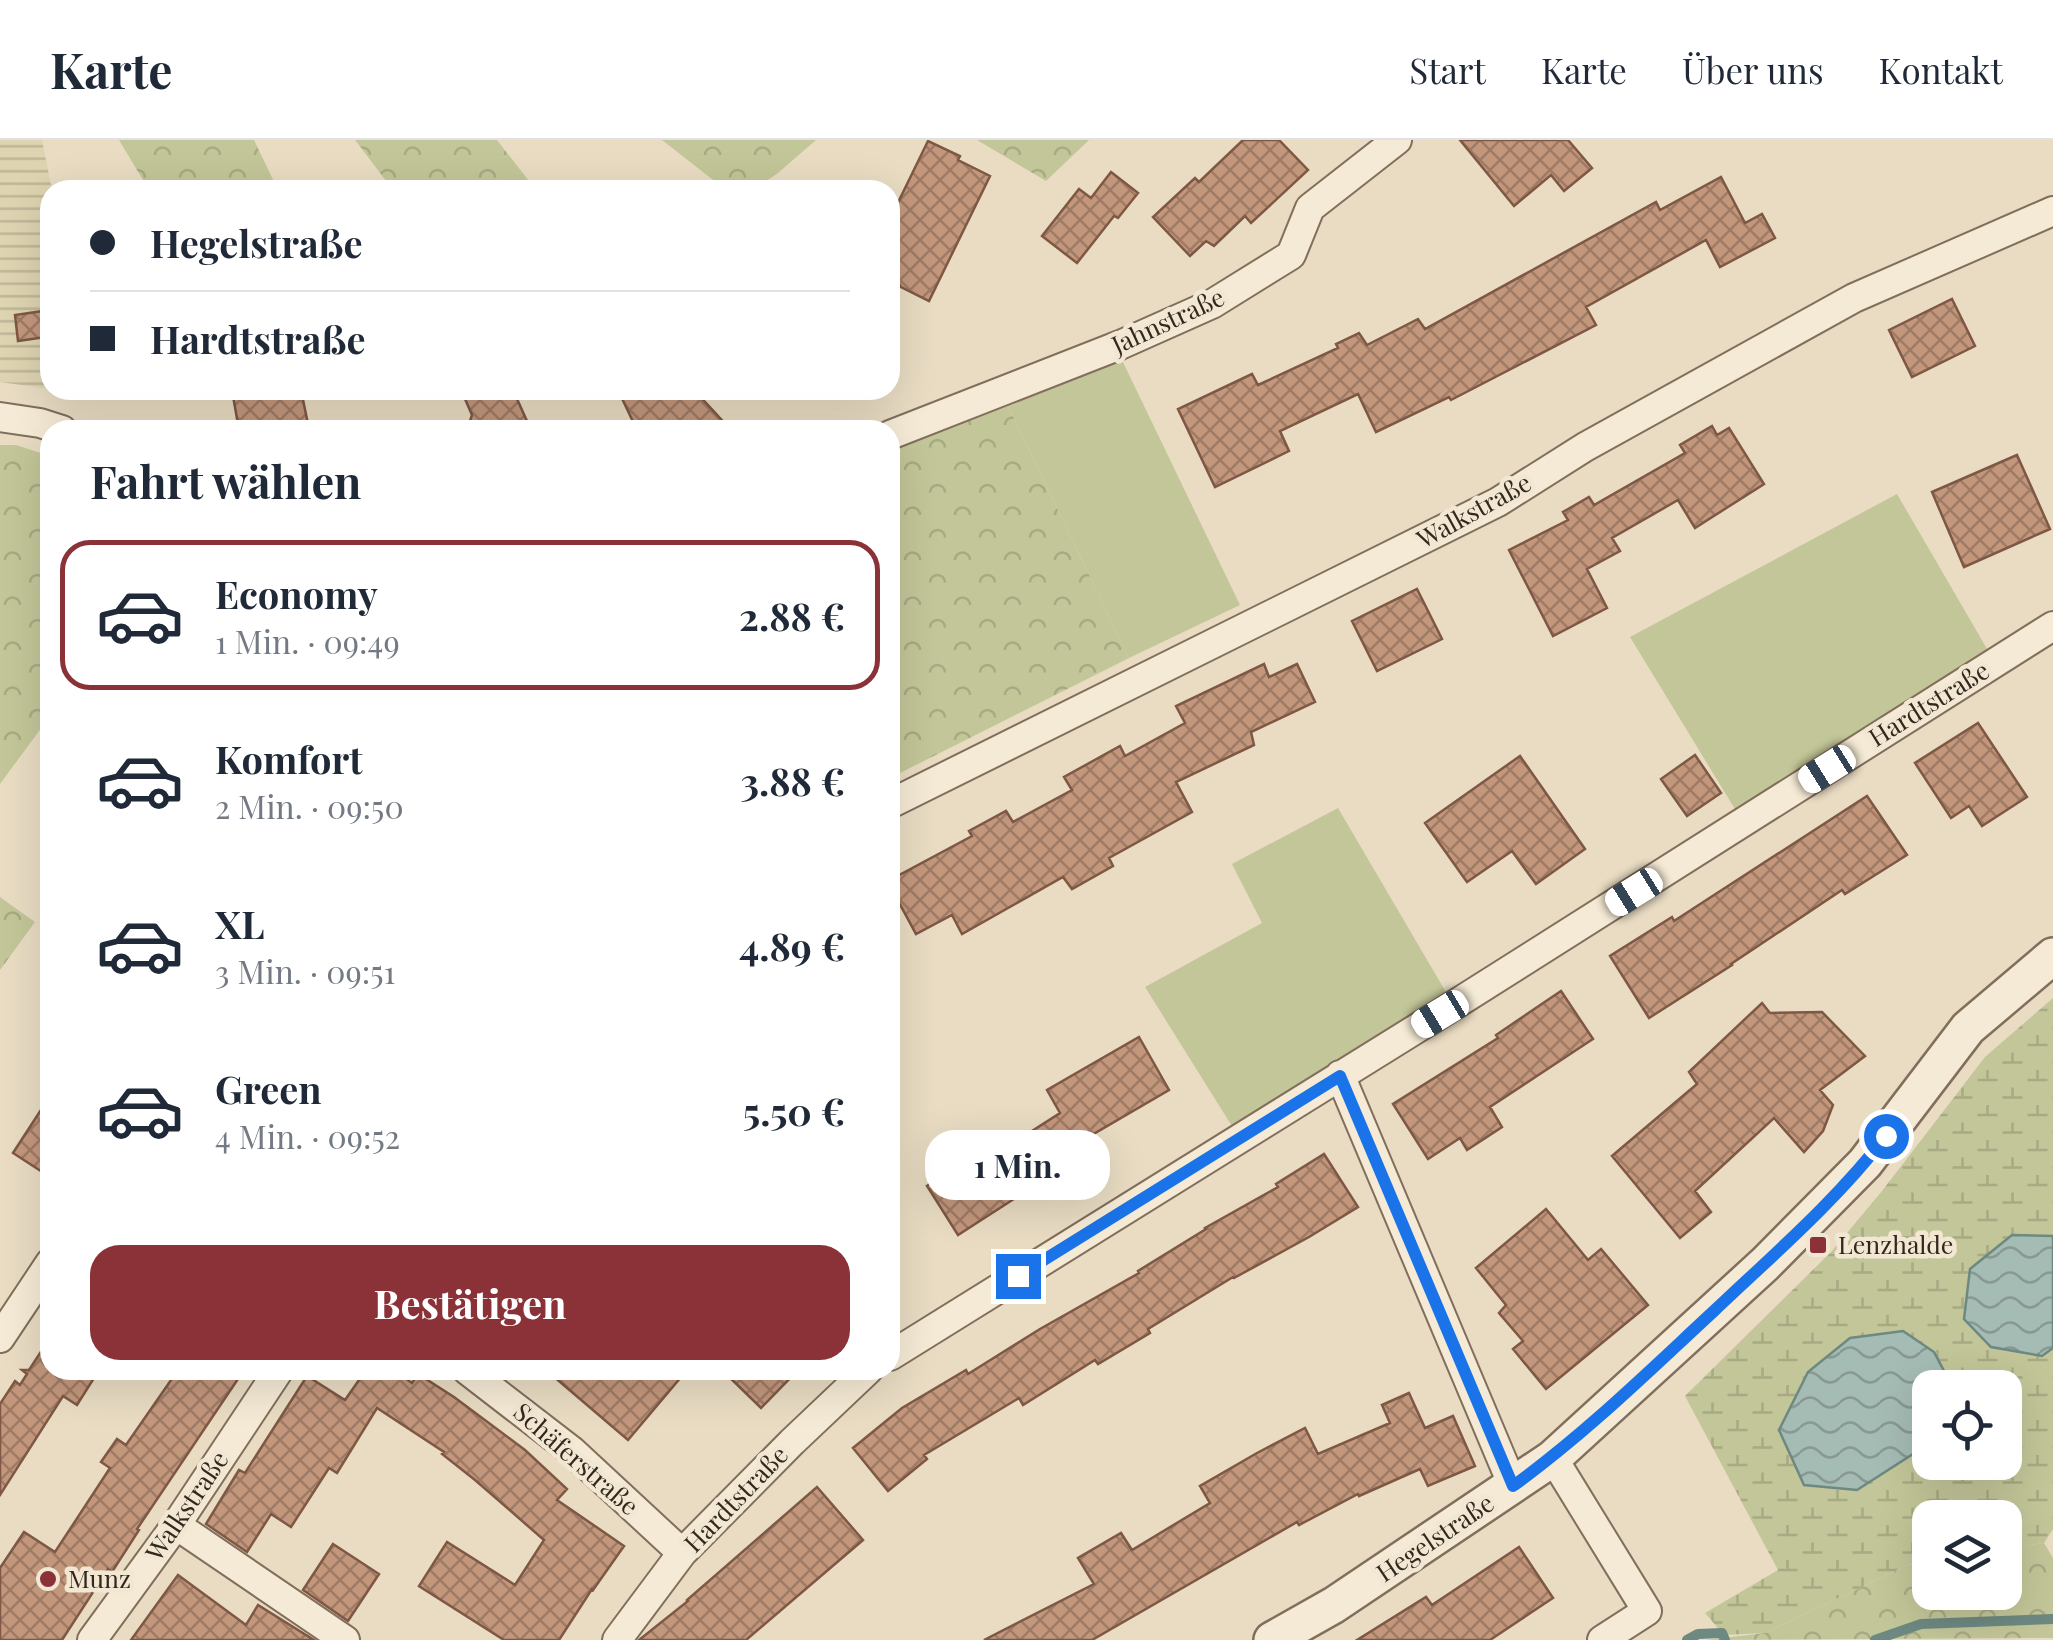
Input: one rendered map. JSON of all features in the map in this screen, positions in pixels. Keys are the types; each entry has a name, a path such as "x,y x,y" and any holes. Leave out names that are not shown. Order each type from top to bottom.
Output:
{"street":[{"name":"Jahnstraße","path":"900,431 1120,345 1212,304 1291,256 1310,208 1397,140"},
{"name":"Walkstraße","path":"900,799 1498,502 1584,446 1854,298 2053,211"},
{"path":"0,416 40,423"},
{"name":"Hardtstraße","path":"900,1350 2053,626"},
{"name":"Hegelstraße","path":"1272,1640 1334,1605 1553,1458 1777,1251 1865,1163 1968,1028 2053,956"},
{"path":"1340,1076 1513,1486"},
{"path":"0,1338 40,1278"},
{"name":"Walkstraße","path":"92,1640 176,1525 271,1380"},
{"name":"Schäferstraße","path":"480,1380 572,1451 682,1552"},
{"name":"Hardtstraße","path":"618,1640 682,1552 855,1380"},
{"path":"1553,1458 1647,1611 1602,1640"},
{"path":"176,1525 345,1640"}],"shaded area":[{"path":"0,140 42,140 50,180 40,180 40,388 0,382"}],"green space":[{"path":"119,140 254,140 273,180 143,180"},
{"path":"355,140 497,140 528,180 385,180"},
{"path":"662,140 816,140 768,180 713,180"},
{"path":"977,140 1089,140 1046,181"},
{"path":"1120,356 1240,605 1129,658 1007,404"},
{"path":"1007,404 1129,658 900,773 900,448"},
{"path":"0,445 16,445 40,453 40,730 0,784"},
{"path":"1897,494 1990,654 1738,814 1630,637"},
{"path":"1338,808 1450,999 1235,1131 1145,987 1262,923 1232,864"},
{"path":"0,897 35,922 0,970"},
{"path":"2053,998 2053,1236 2012,1235 2042,1356 2053,1348 2053,1529 2044,1543 2022,1546 2022,1500 1912,1500 1912,1564 1765,1633 1724,1635 1705,1613 1778,1570 1685,1396 1832,1251 1985,1057"},
{"path":"2044,1543 2053,1558 2053,1638 1706,1640 1765,1633 1912,1564 1912,1610 2022,1610 2022,1546"}],"water":[{"path":"2012,1235 2053,1236 2053,1348 2042,1356 1991,1347 1964,1319 1970,1269"},
{"path":"1903,1331 1934,1352 1944,1370 1912,1370 1912,1455 1857,1490 1804,1485 1779,1430 1808,1372 1850,1338"}],"building":[{"path":"1243,140 1279,140 1308,170 1251,223 1245,216 1214,246 1206,241 1190,256 1153,217 1195,178 1199,182"},
{"path":"1460,140 1568,140 1592,168 1564,191 1551,175 1514,206"},
{"path":"928,141 990,176 929,301 900,285 900,198"},
{"path":"1111,172 1138,193 1077,263 1042,236 1079,189 1091,198"},
{"path":"1721,177 1745,223 1762,214 1775,238 1720,267 1706,240 1586,307 1596,325 1451,400 1449,397 1376,432 1358,394 1280,431 1289,451 1215,487 1178,409 1252,374 1258,385 1338,348 1336,344 1359,333 1367,345 1418,319 1425,329 1656,202 1660,210"},
{"path":"1952,299 1975,346 1912,377 1889,330"},
{"path":"40,311 40,338 18,341 15,315"},
{"path":"234,400 303,400 307,420 237,420"},
{"path":"465,400 518,400 526,420 470,420"},
{"path":"623,400 703,400 722,420 632,420"},
{"path":"1712,426 1717,435 1729,428 1764,484 1695,528 1678,500 1612,538 1620,551 1587,569 1607,608 1553,636 1509,550 1568,520 1563,512 1589,497 1594,505 1685,453 1680,445"},
{"path":"2017,455 2050,529 1964,567 1932,492"},
{"path":"1417,589 1442,639 1377,671 1352,621"},
{"path":"1264,664 1269,677 1297,664 1315,702 1251,732 1254,745 1176,782 1192,812 1109,858 1113,866 1072,889 1063,877 962,934 952,915 916,934 900,904 900,875 972,836 969,831 1006,811 1013,822 1072,790 1064,777 1120,746 1125,756 1185,723 1176,706"},
{"path":"1978,723 2027,797 1982,826 1969,806 1951,818 1915,763"},
{"path":"1695,755 1721,793 1687,816 1661,779"},
{"path":"1520,756 1585,849 1536,884 1512,851 1467,882 1425,823"},
{"path":"1867,796 1907,855 1845,894 1842,890 1649,1018 1610,956 1672,917 1674,921"},
{"path":"1561,991 1593,1039 1490,1107 1502,1127 1467,1150 1460,1138 1428,1159 1393,1104 1498,1038 1496,1035"},
{"path":"1762,1003 1770,1013 1822,1012 1865,1056 1820,1090 1833,1105 1823,1131 1804,1152 1774,1118 1695,1191 1711,1212 1680,1238 1612,1156 1697,1084 1689,1072"},
{"path":"1139,1037 1169,1090 1037,1167 1045,1179 958,1235 927,1186 981,1151 987,1160 1060,1113 1047,1090"},
{"path":"40,1111 40,1171 13,1153"},
{"path":"1324,1154 1358,1207 1233,1277 1098,1364 1095,1360 1023,1405 1019,1398 924,1455 927,1459 888,1491 853,1448 902,1408 966,1370 968,1374 1139,1273"},
{"path":"1546,1209 1588,1260 1601,1249 1648,1305 1546,1389 1513,1349 1523,1341 1499,1313 1506,1305 1476,1268"},
{"path":"40,1353 40,1380 93,1380 77,1405 63,1396 0,1495 0,1404 15,1381 20,1385 27,1374 22,1370 29,1370"},
{"path":"171,1380 237,1380 112,1572 108,1569 62,1640 0,1640 0,1568 24,1532 55,1552 110,1468 101,1462 117,1439 126,1445"},
{"path":"304,1380 313,1380 345,1400 359,1380 427,1380 525,1450 567,1489 557,1500 624,1546 559,1640 504,1640 419,1586 447,1542 515,1585 544,1540 444,1452 377,1408 337,1473 329,1468 291,1527 271,1514 247,1552 206,1524 239,1470 245,1473"},
{"path":"558,1380 679,1380 628,1440"},
{"path":"732,1380 788,1380 761,1408"},
{"path":"1409,1393 1425,1428 1453,1416 1475,1466 1428,1486 1420,1469 1358,1494 1299,1525 1297,1522 1092,1640 984,1640 1094,1584 1078,1558 1121,1533 1132,1550 1210,1503 1200,1486 1305,1428 1318,1454 1390,1423 1382,1405"},
{"path":"817,1487 863,1540 746,1640 639,1640 688,1601"},
{"path":"333,1544 379,1574 348,1621 303,1590"},
{"path":"1519,1547 1553,1598 1490,1640 1357,1640 1426,1597 1432,1605"},
{"path":"178,1575 246,1625 258,1605 314,1640 131,1640"}],"waterway":[{"path":"1875,1640 1921,1624 2053,1619"},
{"path":"1687,1640 1698,1634 1722,1633 1725,1640"}],"place":[{"name":"Lenzhalde","path":"1818,1245"},
{"name":"Munz","path":"48,1579"}],"route":[{"path":"1018,1276 1340,1076 1513,1486 1553,1458 1765,1264 1865,1163 1886,1136"}]}
